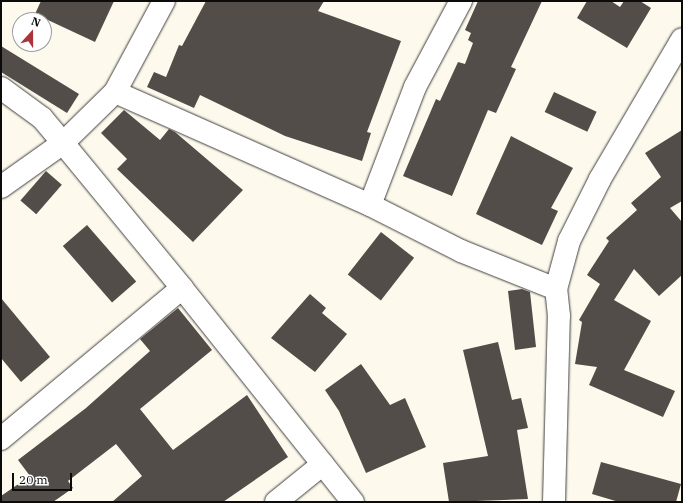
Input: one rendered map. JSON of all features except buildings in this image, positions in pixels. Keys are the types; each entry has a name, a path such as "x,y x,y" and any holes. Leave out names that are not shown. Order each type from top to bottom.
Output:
{"street":[{"path":"1,187 63,143 115,92 164,1"},
{"path":"370,205 416,87 461,1"},
{"path":"554,502 559,316 556,290 569,241 676,62 682,39"},
{"path":"1,88 42,118 182,288 353,502"},
{"path":"115,92 370,205 461,251 556,290"},
{"path":"1,439 182,288"},
{"path":"276,502 323,464"}]}
